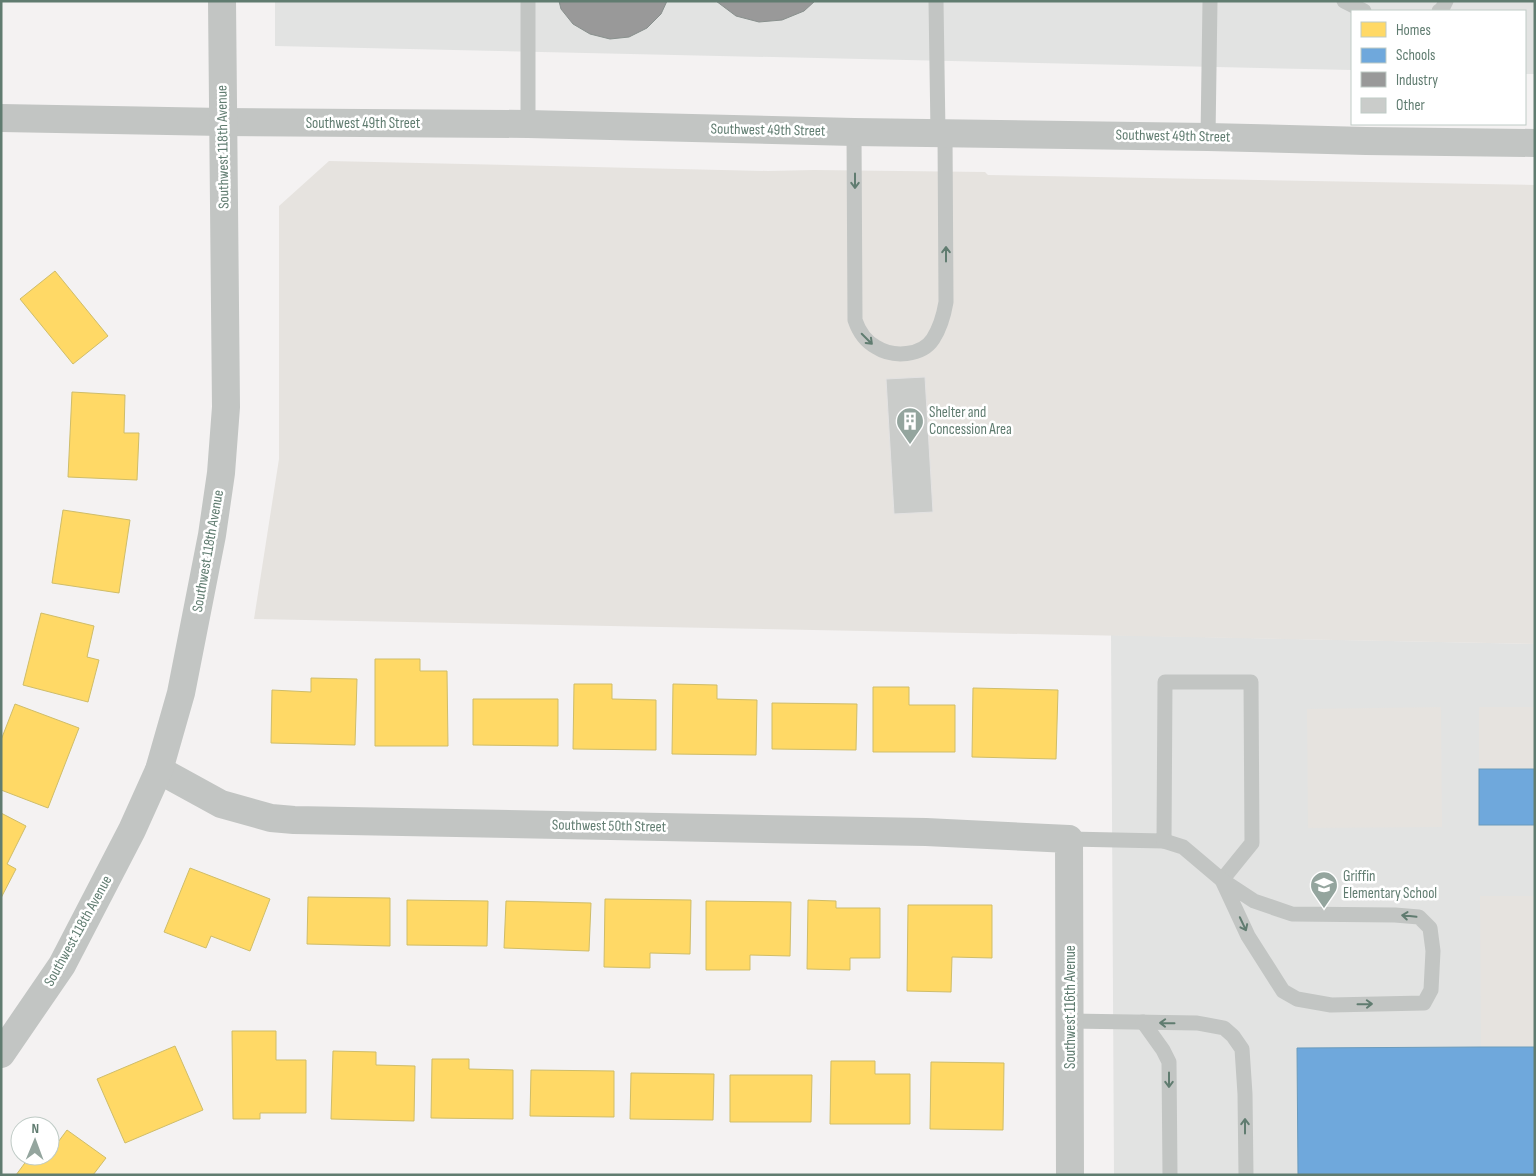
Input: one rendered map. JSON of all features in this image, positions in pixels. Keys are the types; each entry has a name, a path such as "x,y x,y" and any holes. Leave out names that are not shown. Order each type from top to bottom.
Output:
{"street":[{"name":"Southwest 118th Avenue","path":"1,1054 62,965 132,830 159,770 182,693 212,535 221,473 226,407 222,1"},
{"name":"Southwest 49th Street","path":"1,118 528,124 854,132 1208,136 1366,132 1535,143"},
{"name":"Southwest 50th Street","path":"159,770 221,804 271,818 294,820 916,832 1069,839"},
{"name":"Southwest 116th Avenue","path":"1069,839 1070,1175"}],"lane":[{"path":"528,1 528,124"},
{"path":"854,132 855,320 859,330 866,339 876,347 885,352 912,353 923,348 933,339 944,315 946,302 942,133 936,1"},
{"path":"1208,136 1210,1"},
{"path":"1344,1 1362,10"},
{"path":"1164,841 1165,682 1251,682 1252,843 1222,880"},
{"path":"1069,839 1164,841 1183,848 1222,880 1254,901 1292,914 1419,917 1430,928 1433,951 1431,990 1424,1003 1331,1005 1297,999 1283,991 1248,936 1222,880"},
{"path":"1070,1021 1197,1023 1224,1028 1242,1048 1245,1094 1246,1175"},
{"path":"1143,1022 1163,1050 1169,1062 1170,1175"}],"shaded area":[{"path":"275,1 1535,1 1535,74 1526,74 1526,10 1351,10 1351,70 275,46"},
{"path":"329,161 768,171 985,172 988,175 1535,185 1535,644 254,619 279,459 279,206"},
{"name":"Griffin Elementary School","path":"1111,635 1535,644 1535,1175 1114,1175"},
{"path":"1441,707 1442,827 1308,828 1307,709"},
{"path":"1479,707 1535,707 1535,825 1479,825"},
{"path":"1480,896 1535,896 1535,1047 1481,1047"}],"building: Homes":[{"path":"55,271 108,336 73,364 20,299"},
{"path":"72,392 125,395 124,433 139,433 137,480 68,477"},
{"path":"63,510 130,520 119,593 52,583"},
{"path":"41,613 94,626 87,657 99,660 88,702 23,685"},
{"path":"375,659 420,659 420,671 447,671 448,746 375,746"},
{"path":"311,678 357,679 355,745 271,743 272,690 311,692"},
{"path":"574,684 612,684 612,699 656,700 656,750 573,749"},
{"path":"673,684 717,685 717,699 757,700 756,755 672,754"},
{"path":"873,687 909,687 909,705 955,705 955,752 873,752"},
{"path":"973,688 1058,690 1056,759 972,757"},
{"path":"473,699 558,699 558,746 473,745"},
{"path":"772,703 857,704 856,750 772,749"},
{"path":"15,704 79,728 48,808 1,790 1,740"},
{"path":"1,813 26,826 7,864 16,869 1,898"},
{"path":"190,868 270,899 250,951 211,936 206,948 164,932"},
{"path":"308,897 390,898 390,946 307,944"},
{"path":"605,899 691,900 690,954 650,953 650,968 604,967"},
{"path":"407,900 488,901 487,946 407,945"},
{"path":"808,900 836,901 836,908 880,908 880,958 850,958 850,970 807,969"},
{"path":"506,901 591,903 589,951 504,948"},
{"path":"706,901 791,902 790,956 750,955 750,970 706,970"},
{"path":"908,905 992,905 992,958 952,957 951,992 907,991"},
{"path":"232,1031 276,1031 276,1060 306,1060 306,1113 260,1113 260,1119 233,1119"},
{"path":"175,1046 203,1110 125,1143 97,1079"},
{"path":"333,1051 376,1052 376,1065 415,1066 414,1121 331,1119"},
{"path":"432,1059 469,1059 469,1069 513,1070 513,1119 431,1118"},
{"path":"831,1061 875,1061 875,1074 910,1074 910,1124 830,1124"},
{"path":"931,1062 1004,1063 1003,1130 930,1129"},
{"path":"531,1070 614,1071 614,1117 530,1116"},
{"path":"631,1073 714,1074 713,1120 630,1119"},
{"path":"730,1075 812,1075 811,1122 730,1122"},
{"path":"67,1130 106,1158 93,1175 16,1175 23,1166 60,1166 60,1139"}],"building: Schools":[{"path":"1479,769 1535,769 1535,825 1479,825"},
{"path":"1535,1047 1535,1175 1298,1175 1297,1048"}],"building: Industry":[{"path":"559,1 667,1 661,14 647,28 629,37 610,39 590,34 573,24 561,9"},
{"path":"716,1 815,1 804,11 782,20 759,22 736,16"}],"building: Other":[{"name":"Shelter and Concession Area","path":"925,377 933,512 894,514 886,379"}],"place":[{"name":"Shelter and Concession Area","path":"910,445"},
{"name":"Griffin Elementary School","path":"1324,909"}]}
